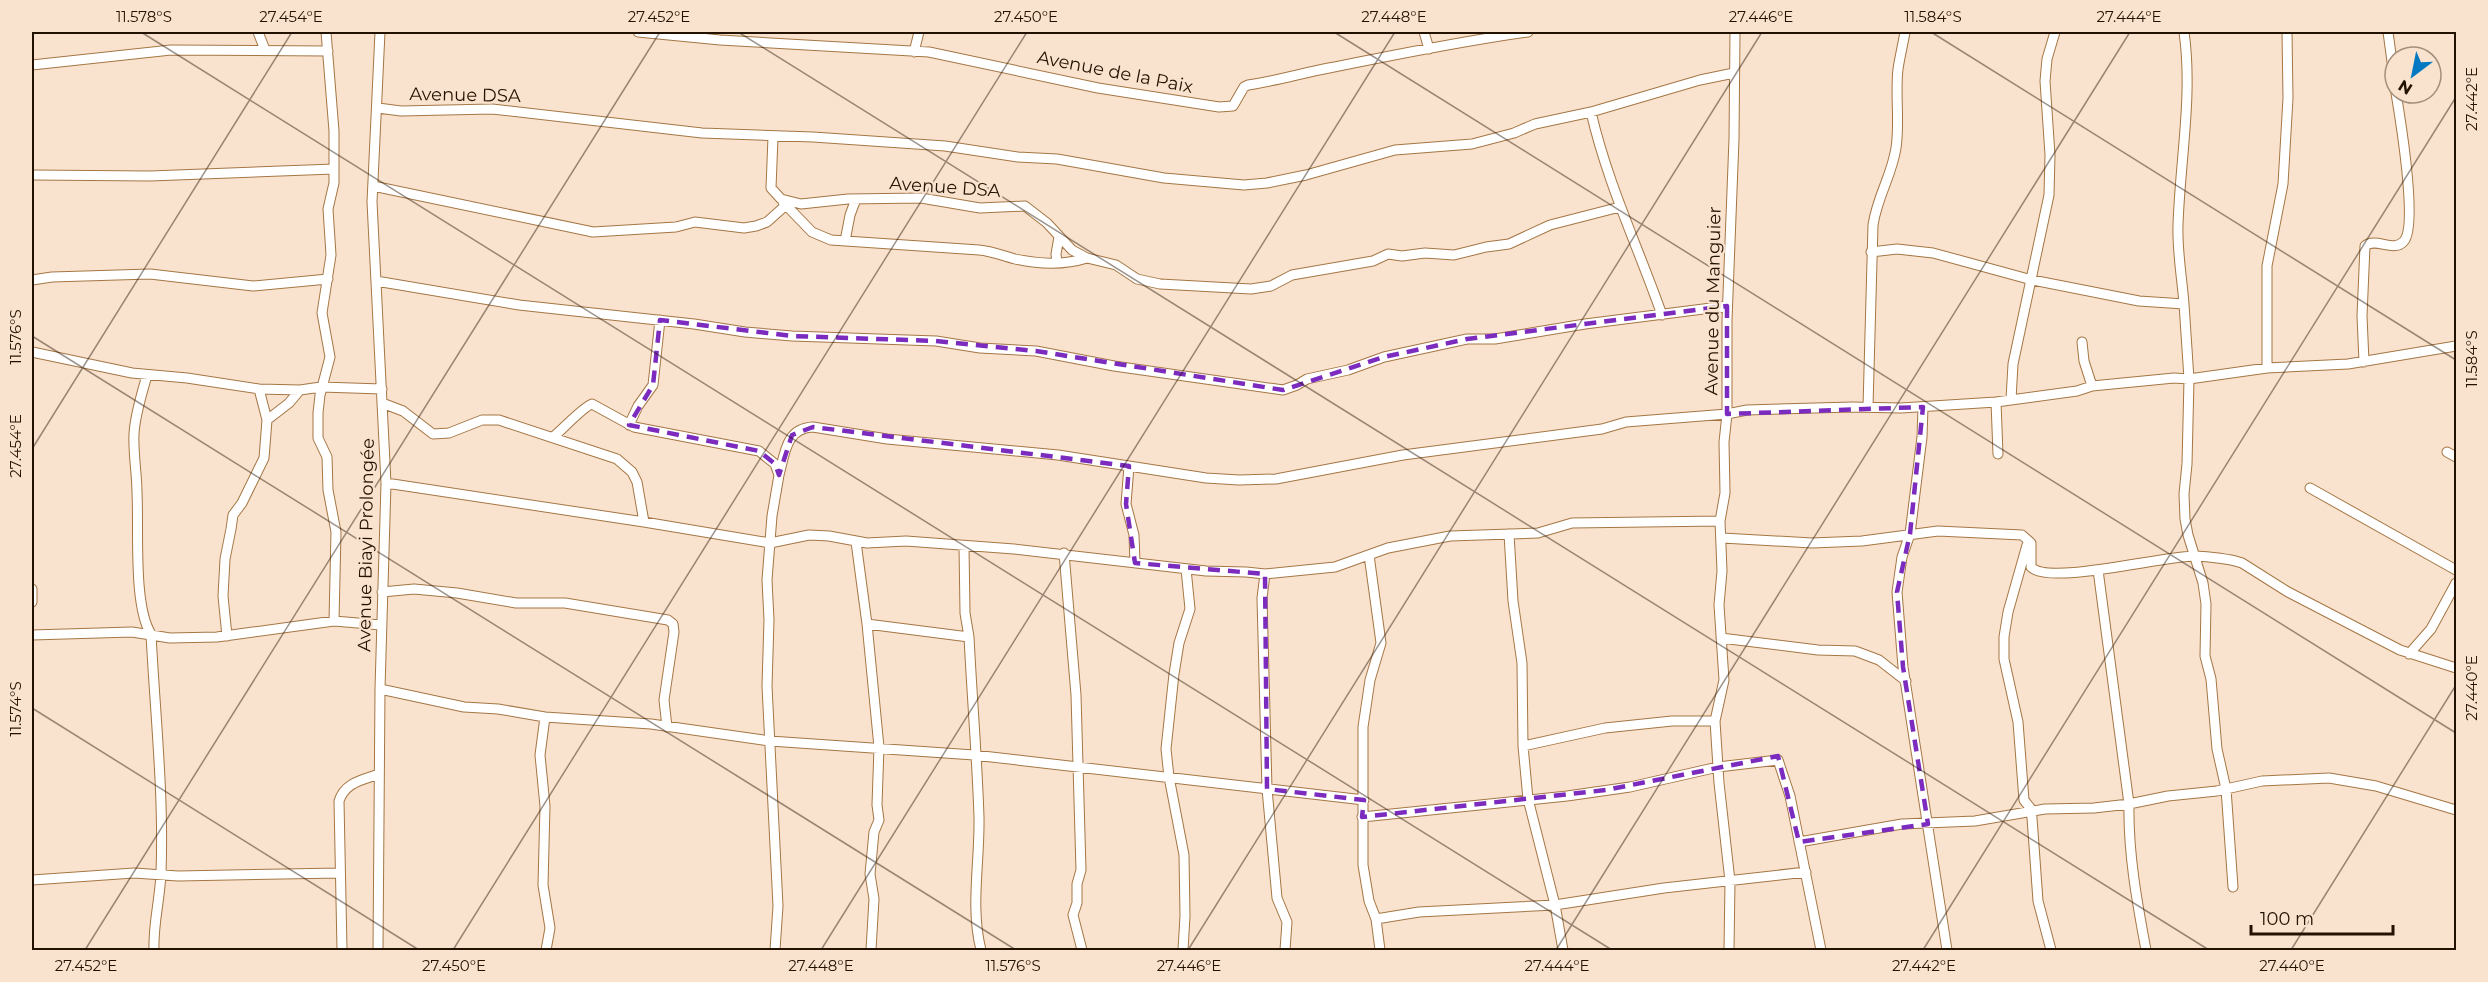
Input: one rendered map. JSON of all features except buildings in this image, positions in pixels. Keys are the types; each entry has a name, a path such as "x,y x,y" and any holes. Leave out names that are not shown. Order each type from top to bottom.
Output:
{"street":[{"path":"258,32 265,50"},
{"path":"326,32 334,131 334,183 328,209 327,226 331,242 322,313 330,357 321,387 318,438 327,456 328,490 336,532 334,621"},
{"name":"Avenue Biayi Prolongée","path":"378,951 381,830 379,774 381,625 386,483 373,186 380,32"},
{"name":"Avenue de la Paix","path":"638,32 954,56 984,65 1098,88 1230,107 1236,103 1241,91 1248,85 1429,49"},
{"path":"914,52 919,32"},
{"path":"1424,32 1429,49 1528,32"},
{"name":"Avenue du Manguier","path":"1729,951 1730,881 1715,721 1724,680 1719,605 1722,571 1720,521 1725,493 1724,442 1735,32"},
{"path":"1868,407 1871,252 1876,205 1891,170 1896,150 1899,121 1898,69 1905,32"},
{"path":"2011,399 2013,364 2049,195 2050,155 2045,81 2047,58 2055,32"},
{"path":"2184,32 2187,52 2186,99 2178,228 2189,379 2184,494 2188,535 2196,556 2206,604 2205,656 2211,679 2217,749 2226,789 2233,887"},
{"path":"2267,368 2266,266 2283,184 2288,98 2287,32"},
{"path":"32,65 171,50 328,51"},
{"name":"Avenue DSA","path":"378,108 401,111 492,109 702,133 945,146 1018,157 1057,159 1164,178 1244,185 1306,175 1395,150 1472,144 1514,133 1535,124 1591,112 1700,80 1734,74"},
{"path":"2364,362 2362,316 2365,246 2372,243 2396,246 2403,243 2406,237 2407,173 2404,135 2398,105"},
{"path":"1591,112 1598,144 1620,207 1662,315"},
{"path":"772,137 771,188 812,232 831,240 978,249 1013,259 1057,263 1074,262 1086,258"},
{"path":"32,175 150,176 334,169"},
{"path":"373,186 593,232 676,227 695,222 744,228 767,222 783,202"},
{"name":"Avenue DSA","path":"783,202 801,204 856,199 921,198 980,208 1025,206 1047,223 1072,250 1086,258 1116,265 1137,279 1147,282 1251,289 1271,286 1292,275 1360,261 1373,261 1388,254 1454,255 1500,246 1525,239 1550,225 1593,216 1620,207"},
{"path":"845,241 856,199"},
{"path":"1057,263 1059,237"},
{"path":"1871,252 1897,249 1933,253 2032,280 2139,301 2184,304"},
{"path":"32,280 52,277 150,274 253,286 328,279"},
{"path":"376,281 519,305 792,336 936,341 980,348 1036,351 1114,366 1283,390 1307,379 1348,370 1384,357 1467,339 1495,339 1727,306"},
{"path":"628,425 653,385 660,321"},
{"path":"2082,342 2092,386"},
{"path":"774,951 778,906 767,686 769,620 767,580 779,475 792,435 803,427 813,426 887,439 1058,455 1206,478 1276,479 1403,455 1602,429 1626,422 1726,414 1747,410 1923,407 1996,402 2078,391 2092,386 2126,385 2174,378 2189,379 2267,368 2364,362 2457,346"},
{"path":"32,352 147,375 187,378 259,389 300,390 321,387 382,389"},
{"path":"147,375 134,432 134,450 139,533 138,574 143,614 151,634 160,796 161,874 153,926 154,951"},
{"path":"227,636 223,596 225,559 233,516 261,467 267,420 259,389"},
{"path":"267,420 289,403 300,390"},
{"path":"1996,402 1998,454"},
{"path":"382,403 403,411 433,434 449,433 482,420 499,420 617,459 632,472 637,482 644,522"},
{"path":"553,437 592,404 628,425 759,452 770,458 779,475"},
{"path":"1923,407 1922,437 1910,534 1902,557 1897,592 1906,681 1947,951"},
{"path":"2447,452 2457,457"},
{"path":"1129,466 1126,504 1134,535 1135,563"},
{"path":"386,483 770,543 809,535 829,536 856,542 906,541 1064,553 1186,569 1265,574 1324,570 1388,548 1450,536 1538,533 1572,523 1720,521"},
{"path":"2310,488 2457,570"},
{"path":"1722,538 1812,543 1959,532 2022,535 2029,540"},
{"path":"1509,534 1513,601 1522,663 1523,746 1528,799 1555,905 1563,951"},
{"path":"2029,540 2031,567 2038,573 2098,570 2196,556 2242,563 2288,592 2409,654 2457,669"},
{"path":"2029,540 2008,612 2004,637 2004,659 2018,722 2024,800 2031,811 2036,843 2038,901 2051,951"},
{"path":"856,542 879,747 879,820 874,832 870,874 874,899 871,951"},
{"path":"964,546 965,613 969,636 979,818 976,910 977,936 981,951"},
{"path":"1064,553 1076,695 1081,870 1076,890 1077,903 1073,915 1082,951"},
{"path":"1368,555 1381,643 1370,680 1363,727 1363,865 1376,919 1380,951"},
{"path":"1183,951 1184,855 1169,777 1166,748 1179,643 1190,609 1186,569"},
{"path":"2098,570 2128,804 2129,840 2136,897 2146,951"},
{"path":"1265,574 1262,598 1267,789 1278,898 1287,922 1285,951"},
{"path":"2409,654 2431,629 2457,583"},
{"path":"32,589 32,602"},
{"path":"382,592 414,590 457,593 516,603 565,603 668,620 673,624 674,632 664,700 667,727"},
{"path":"32,634 74,632 151,634 170,638 227,636 334,621 381,625"},
{"path":"867,624 969,636"},
{"path":"1720,638 1818,650 1855,651 1880,660 1906,681"},
{"path":"380,689 464,707 498,709 545,717 667,727 770,741 974,755 1364,800"},
{"path":"545,717 540,755 545,806 543,885 550,928 546,951"},
{"path":"1523,746 1605,728 1672,721 1715,721"},
{"path":"1362,817 1630,787 1718,767 1778,760 1790,795 1821,951"},
{"path":"342,951 339,825 342,792 351,784 379,774"},
{"path":"1799,842 1892,826 1986,819 2031,811 2128,804 2262,781 2330,778 2376,786 2457,810"},
{"path":"1376,919 1419,912 1555,905 1636,892 1806,872"},
{"path":"32,879 134,873 261,876 340,873"}],"highlighted area":[{"path":"1727,306 1727,414 1923,407 1910,534 1897,592 1903,667 1928,824 1799,842 1778,756 1606,790 1362,817 1364,800 1267,789 1265,574 1135,563 1126,504 1129,466 813,427 792,435 779,475 775,464 759,451 629,425 653,385 660,320 792,336 936,341 1036,351 1283,390 1384,357 1467,339"}]}
